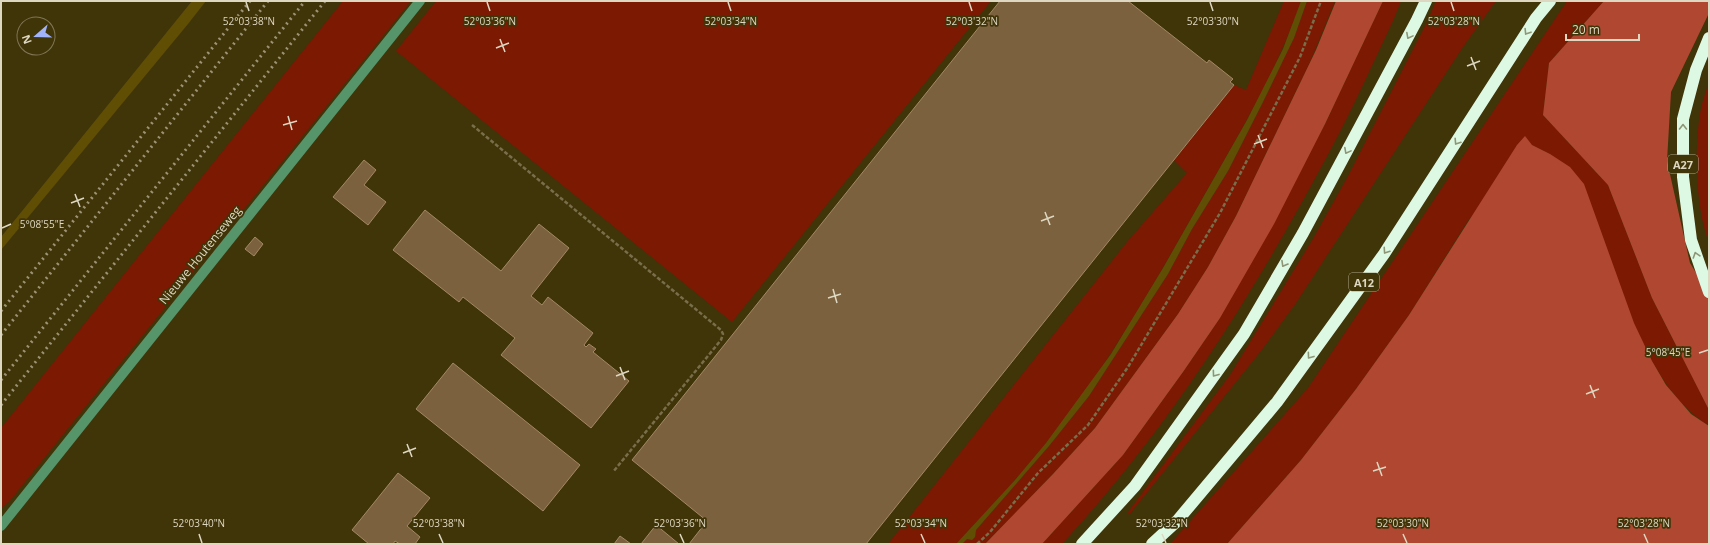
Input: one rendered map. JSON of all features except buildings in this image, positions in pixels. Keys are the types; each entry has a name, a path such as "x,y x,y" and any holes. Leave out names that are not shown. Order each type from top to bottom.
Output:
{"highway":[{"path":"1082,544 1135,486 1244,334 1310,219 1426,1"},
{"name":"A12","path":"1152,544 1178,520 1282,395 1384,254 1536,18 1550,1"},
{"name":"A27","path":"1709,38 1696,70 1683,119 1683,177 1691,240 1709,292"}],"street":[{"name":"Nieuwe Houtenseweg","path":"1,526 420,1"}],"path":[{"path":"977,544 990,532 1038,473 1088,425 1128,367 1220,213 1300,57 1321,1"},
{"path":"472,125 721,330 723,334 721,340 613,472"}],"shaded area":[{"path":"192,1 206,1 1,250 1,237"},
{"path":"343,1 411,1 9,502 1,508 1,428"},
{"path":"436,1 991,1 732,322 396,51"},
{"path":"1284,1 1301,1 1282,50 1258,98 1140,307 1085,392 1065,419 1012,483 956,544 888,544 1127,242 1187,173 1174,160 1234,85 1246,90"},
{"path":"1301,1 1307,1 1294,38 1263,102 1228,171 1192,229 1168,274 1089,396 1049,446 976,530 975,537 972,540 967,539 962,544 956,544 1015,480 1046,443 1111,354 1163,268 1247,120 1283,49"},
{"path":"1307,1 1335,1 1310,62 1236,216 1208,267 1178,314 1095,428 985,544 962,544 967,539 970,539 976,530 1049,446 1089,396 1168,274 1192,229 1228,171 1294,38"},
{"path":"1336,1 1383,1 1325,124 1274,224 1220,318 1123,455 1042,544 985,544 1095,428 1178,314 1208,267 1236,216 1316,50"},
{"path":"1383,1 1401,1 1340,132 1273,253 1242,304 1176,404 1102,499 1062,544 1042,544 1123,455 1220,318 1325,124"},
{"path":"1436,1 1496,1 1463,47 1296,303 1261,351 1129,515 1128,512 1230,375 1314,237 1348,176 1427,22"},
{"path":"1567,1 1604,1 1549,63 1543,115 1608,185 1652,298 1709,410 1709,426 1691,412 1676,397 1658,371 1550,154 1531,145 1467,222 1409,315 1356,389 1301,460 1227,544 1170,544 1308,388"},
{"path":"1604,1 1709,1 1709,13 1671,92 1667,161 1690,263 1709,294 1709,410 1652,298 1608,185 1543,115 1549,63"},
{"path":"1709,82 1709,242 1704,228 1698,194 1697,139 1701,108"},
{"path":"1525,136 1532,145 1550,154 1570,167 1584,184 1634,323 1652,361 1666,385 1691,414 1709,426 1709,544 1227,544 1301,460 1356,389 1409,315 1517,145"}],"railway":[{"path":"1,311 250,1"},
{"path":"1,335 268,1"},
{"path":"1,380 305,1"},
{"path":"1,405 325,1"}]}
